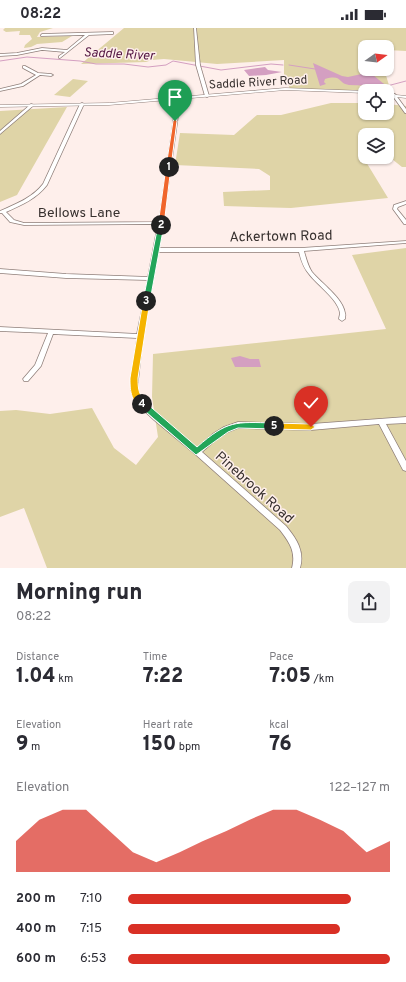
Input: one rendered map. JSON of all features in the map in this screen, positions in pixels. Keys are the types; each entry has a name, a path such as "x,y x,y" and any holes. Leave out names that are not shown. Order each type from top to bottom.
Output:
{"main road":[{"name":"Saddle River Road","path":"0,106 82,104 207,96 285,89 358,92"},
{"path":"394,96 406,97"}],"street":[{"path":"195,28 198,67 207,96"},
{"path":"42,35 112,33"},
{"path":"60,57 88,34"},
{"path":"0,55 17,54 42,49 67,51"},
{"path":"24,67 40,74 51,75"},
{"path":"0,90 22,85 40,74"},
{"path":"394,96 406,112"},
{"name":"Pinebrook Road","path":"174,98 177,109 161,223 140,336 134,378 134,390 138,401 156,418 287,533 296,548 298,564 296,568"},
{"path":"2,211 34,198 39,194 82,104"},
{"path":"0,132 32,105"},
{"path":"406,202 396,206 395,209 406,223"},
{"name":"Bellows Lane","path":"2,211 12,221 24,224 161,223"},
{"name":"Ackertown Road","path":"156,250 301,250 406,242"},
{"path":"301,250 307,268 327,289 342,308 342,319"},
{"path":"0,271 66,276 151,279"},
{"path":"0,329 140,336"},
{"path":"26,379 38,366 51,332"},
{"path":"196,452 215,436 226,429 238,425 311,427 382,423 406,420"},
{"path":"382,423 406,468"}],"shaded area":[{"path":"5,28 53,28 40,32 37,37 72,36 62,42 37,44 24,48 25,45 32,39 30,35 19,35 20,31 6,32 3,30"},
{"path":"124,28 406,28 406,51 394,50 394,40 358,40 358,76 386,76 389,84 358,84 358,92 290,89 284,74 284,60 217,64 164,59 146,62 81,64"},
{"path":"313,63 342,76 348,77 358,75 358,76 374,76 384,84 349,85 343,83 338,78 331,78 325,79 324,82 326,84 320,86"},
{"path":"265,67 268,70 282,72 249,76 244,70"},
{"path":"73,79 88,81 70,97 54,95"},
{"path":"331,103 358,103 358,120 394,120 394,105 406,106 406,167 402,167 394,161 394,128 358,128 358,164 367,164 388,198 291,208 224,206 223,192 270,190 270,176 259,169 175,165 180,133 234,135 257,115 281,115"},
{"path":"67,107 17,195 0,202 0,111"},
{"path":"406,248 406,568 47,568 24,508 0,517 0,411 16,410 50,414 92,408 114,448 136,465 158,437 152,397 153,354 386,329 352,255"},
{"path":"240,356 250,359 259,359 261,367 235,367 231,358"}],"waterway":[{"name":"Saddle River","path":"0,61 27,57 80,61 96,64 124,64 148,67 166,65 173,61 221,70 271,64 283,65"},
{"name":"Saddle River","path":"289,65 315,69"},
{"name":"Saddle River","path":"394,84 406,81"}],"route":[{"path":"175,121 161,223 140,336 134,378 134,390 138,401 196,452 215,436 226,429 238,425 311,427"}]}
